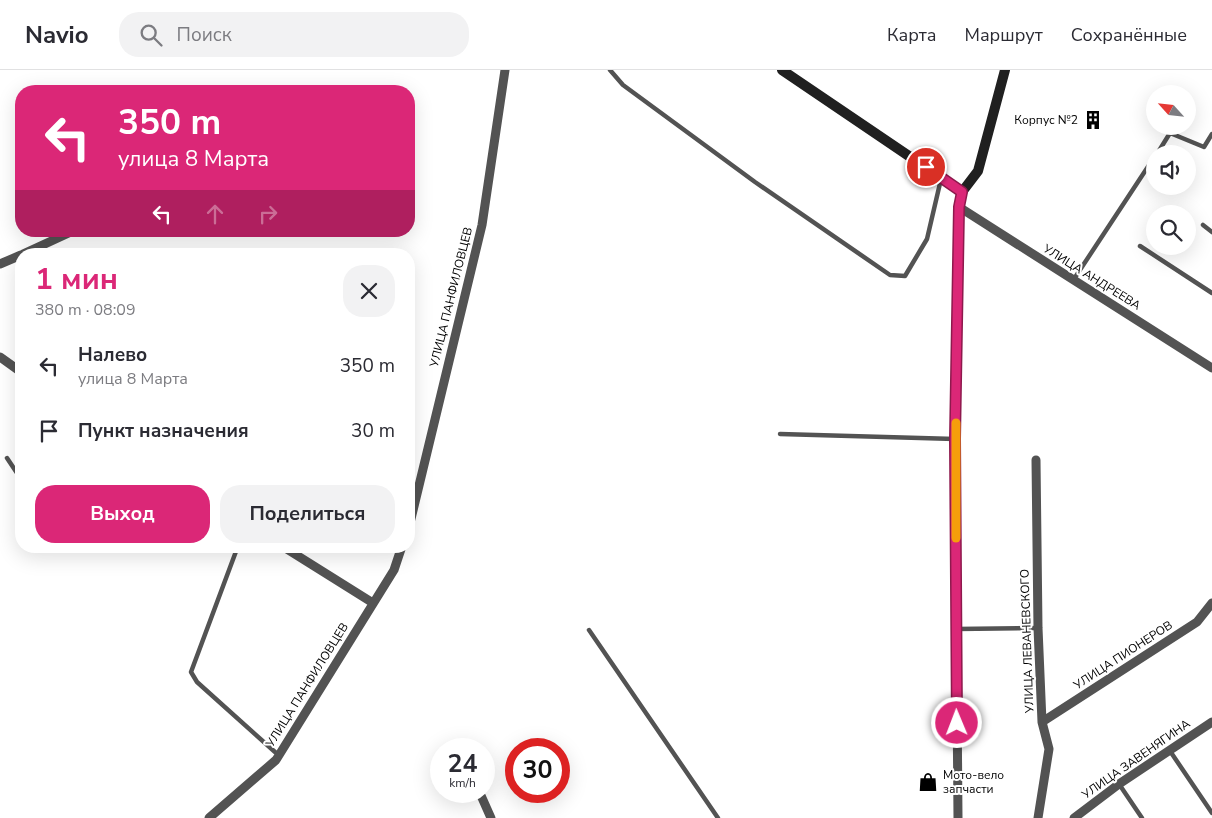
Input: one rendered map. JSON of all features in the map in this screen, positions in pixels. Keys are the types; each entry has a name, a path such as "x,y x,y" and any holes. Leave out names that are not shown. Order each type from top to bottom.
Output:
{"main road":[{"path":"782,70 962,192"},
{"path":"959,207 962,192 978,171 1005,70"}],"street":[{"name":"УЛИЦА ПАНФИЛОВЦЕВ","path":"415,501 482,225 505,70"},
{"name":"УЛИЦА АНДРЕЕВА","path":"959,207 1212,368"},
{"path":"958,818 955,439 959,207"},
{"path":"35,248 60,237"},
{"path":"0,264 15,257"},
{"path":"0,358 15,368"},
{"name":"УЛИЦА ЛЕВАНЕВСКОГО","path":"1036,460 1038,628 1042,722 1049,749 1038,818"},
{"path":"293,553 373,603"},
{"name":"УЛИЦА ПАНФИЛОВЦЕВ","path":"209,818 276,760 394,570 400,553"},
{"name":"УЛИЦА ПИОНЕРОВ","path":"1042,722 1196,622 1212,603"},
{"name":"УЛИЦА ЗАВЕНЯГИНА","path":"1074,818 1119,784 1212,722"},
{"path":"484,803 491,818"}],"lane":[{"path":"610,70 623,85 755,182 890,275 905,276 926,239 942,178"},
{"path":"1162,145 1170,133 1204,147 1212,134"},
{"path":"1074,279 1146,170"},
{"path":"1203,225 1212,232"},
{"path":"1140,246 1212,293"},
{"path":"780,434 955,439"},
{"path":"6,458 15,471"},
{"path":"235,553 191,672 197,682 275,752"},
{"path":"956,629 1038,628"},
{"path":"589,630 718,818"},
{"path":"1169,750 1212,813"},
{"path":"1119,784 1142,818"}],"slow traffic":[{"path":"956,423 956,538"}],"place":[{"name":"Корпус №2","path":"1093,120"},
{"name":"Мото-вело запчасти","path":"928,782"}],"route":[{"path":"926,167 962,192 959,207 955,439 957,723"}]}
